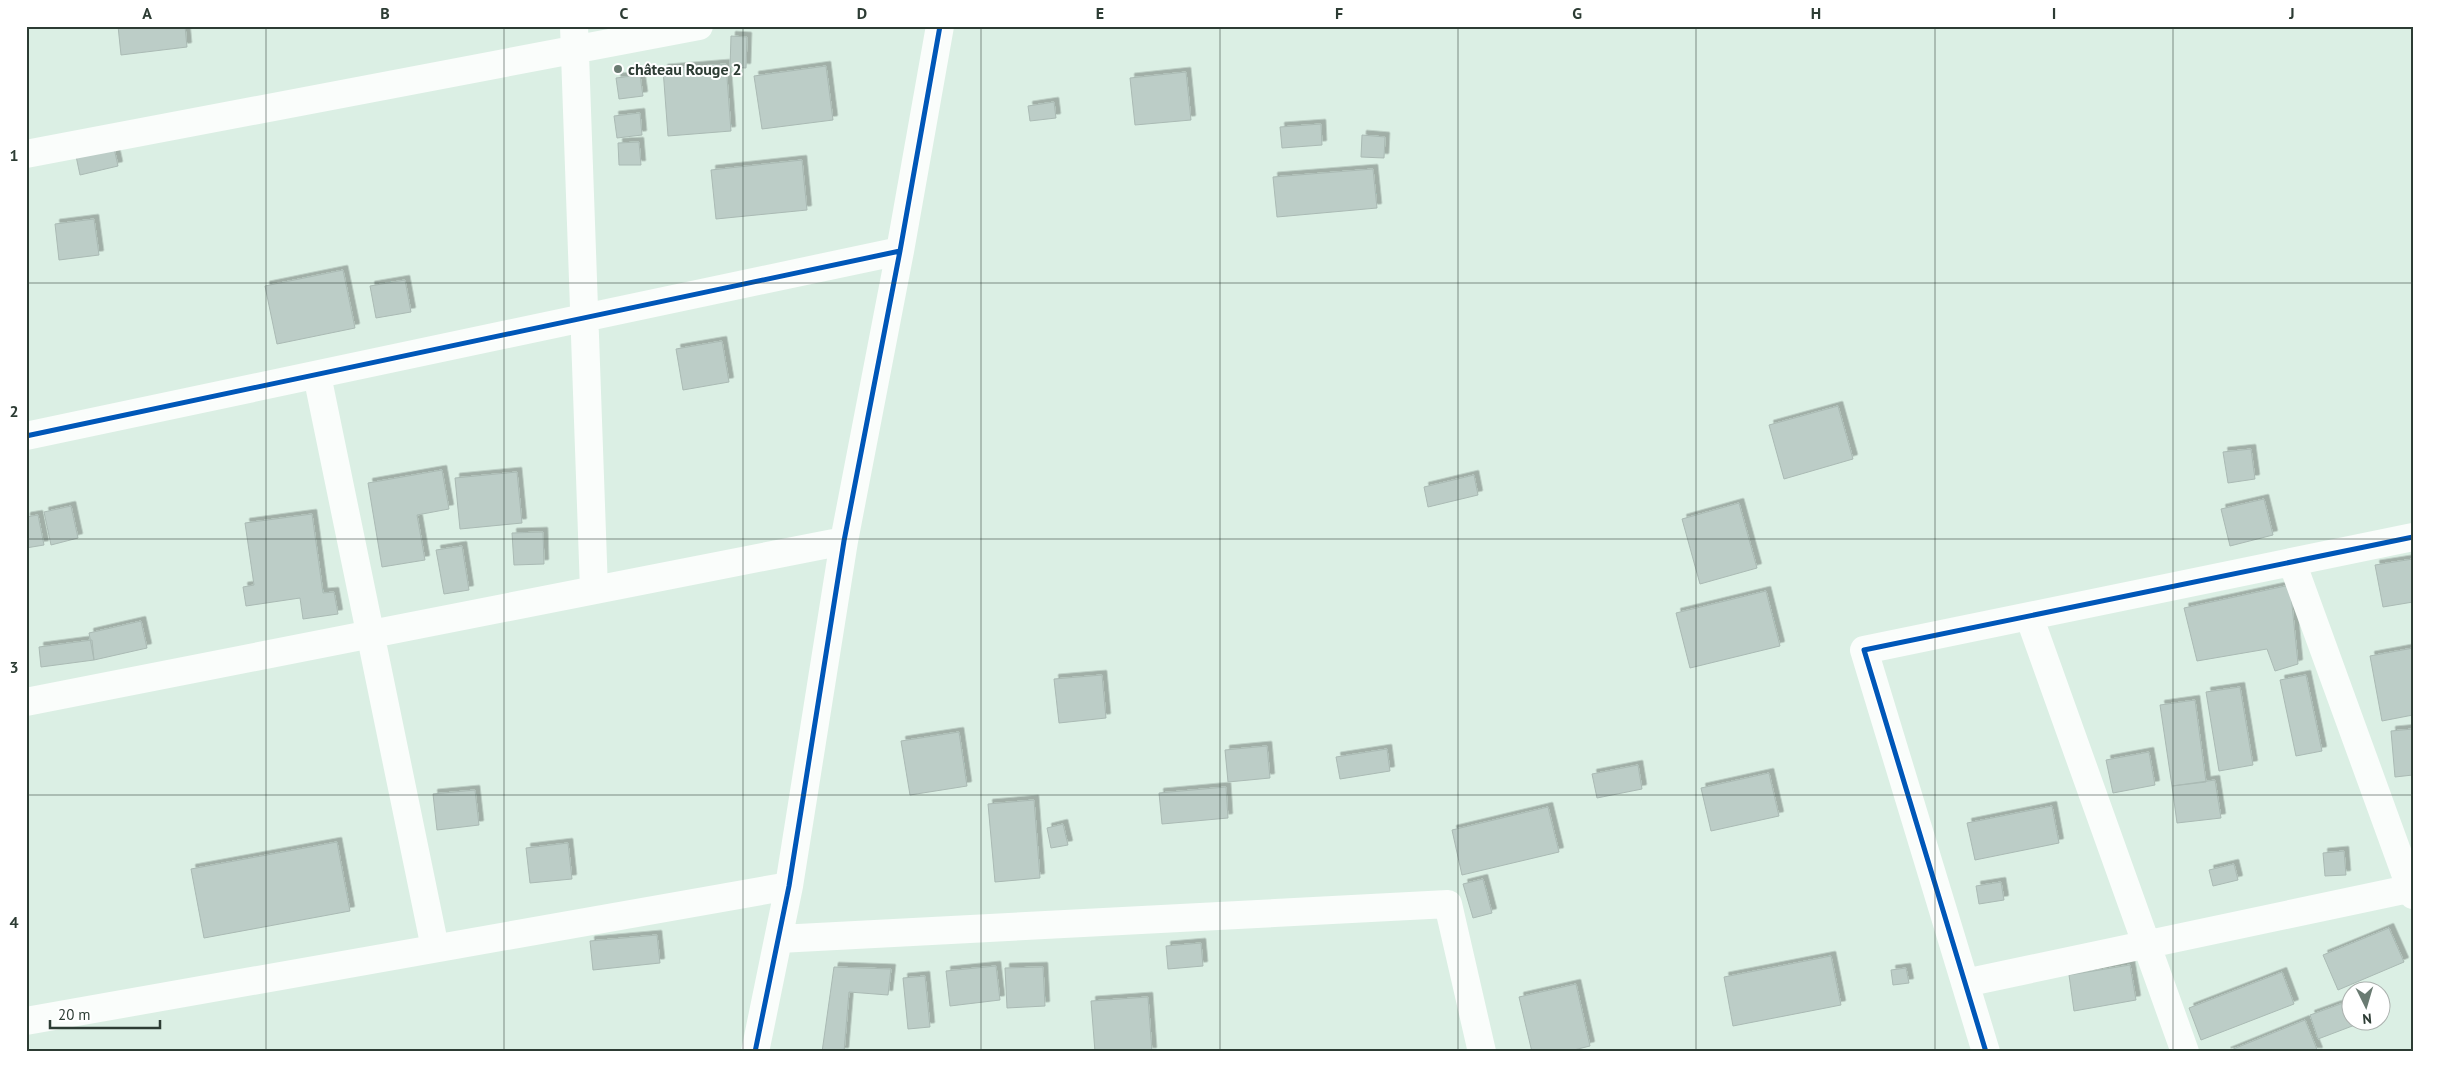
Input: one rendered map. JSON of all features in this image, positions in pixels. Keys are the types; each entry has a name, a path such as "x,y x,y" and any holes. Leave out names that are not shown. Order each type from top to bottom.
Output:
{"street":[{"path":"26,154 575,38 699,26"},
{"path":"755,1052 779,940 844,541 900,251 940,26"},
{"path":"575,38 594,590"},
{"path":"26,436 900,251"},
{"path":"317,375 435,948"},
{"path":"1986,1052 1864,650 2413,537"},
{"path":"26,702 844,541"},
{"path":"1965,983 2146,944 2412,891 2292,562"},
{"path":"2029,616 2185,1052"},
{"path":"26,1021 788,886"},
{"path":"779,940 1448,904 1482,1052"}],"building":[{"path":"118,26 185,26 187,47 121,55"},
{"path":"731,36 747,37 746,68 730,67"},
{"path":"726,64 731,131 668,136 663,69"},
{"path":"826,66 833,120 762,129 754,76"},
{"path":"1186,72 1191,120 1135,125 1130,78"},
{"path":"640,75 643,96 619,99 616,78"},
{"path":"1054,102 1056,118 1030,121 1028,106"},
{"path":"640,113 642,135 617,138 614,116"},
{"path":"1321,124 1322,145 1282,148 1280,127"},
{"path":"1362,135 1385,137 1384,158 1361,157"},
{"path":"639,142 641,165 619,165 618,143"},
{"path":"114,148 118,166 80,175 76,156"},
{"path":"802,160 807,210 716,219 711,170"},
{"path":"1373,169 1377,208 1277,217 1273,177"},
{"path":"94,219 99,255 59,260 55,224"},
{"path":"343,270 355,328 277,344 265,286"},
{"path":"405,280 411,312 376,318 370,286"},
{"path":"722,341 729,382 683,390 676,349"},
{"path":"1838,406 1853,459 1784,479 1769,425"},
{"path":"2251,449 2255,479 2228,483 2223,452"},
{"path":"442,470 449,509 417,515 425,560 382,567 368,483"},
{"path":"517,472 522,523 460,529 455,478"},
{"path":"1474,475 1478,495 1428,507 1424,487"},
{"path":"2264,499 2273,535 2230,546 2221,509"},
{"path":"1739,503 1757,568 1700,584 1682,519"},
{"path":"71,506 78,538 51,545 44,512"},
{"path":"312,514 323,593 334,592 338,614 303,619 300,598 246,606 243,587 254,585 245,523"},
{"path":"38,515 44,545 26,548 26,517"},
{"path":"543,532 544,564 514,565 512,533"},
{"path":"462,546 469,590 444,594 436,550"},
{"path":"2413,559 2413,602 2383,607 2375,565"},
{"path":"2290,585 2298,664 2275,671 2267,649 2197,661 2184,608"},
{"path":"1766,591 1780,646 1690,668 1676,613"},
{"path":"141,621 147,648 94,660 89,633"},
{"path":"92,640 94,660 41,667 39,647"},
{"path":"2413,648 2413,715 2382,721 2370,656"},
{"path":"1102,675 1106,718 1059,723 1054,679"},
{"path":"2306,675 2322,751 2296,756 2280,680"},
{"path":"2240,687 2253,765 2219,771 2206,692"},
{"path":"2195,700 2206,782 2172,786 2160,705"},
{"path":"2413,729 2413,775 2395,777 2391,731"},
{"path":"959,732 967,786 910,795 901,741"},
{"path":"1267,746 1270,778 1228,782 1225,750"},
{"path":"1387,749 1390,771 1340,779 1336,757"},
{"path":"2149,752 2155,785 2113,793 2106,760"},
{"path":"1638,765 1642,789 1597,798 1592,774"},
{"path":"1769,773 1779,816 1711,831 1701,788"},
{"path":"2215,780 2221,818 2177,823 2172,786"},
{"path":"1226,787 1228,818 1162,824 1159,793"},
{"path":"475,790 479,825 437,830 433,794"},
{"path":"1034,800 1040,878 995,882 988,804"},
{"path":"2052,806 2059,843 1975,860 1967,823"},
{"path":"1548,807 1559,852 1462,875 1452,830"},
{"path":"1063,824 1068,845 1051,848 1047,828"},
{"path":"337,842 350,911 204,938 191,869"},
{"path":"568,843 572,879 530,883 526,848"},
{"path":"2344,851 2346,875 2325,876 2323,853"},
{"path":"2234,864 2238,880 2213,886 2209,870"},
{"path":"1483,879 1492,913 1473,918 1463,884"},
{"path":"2001,882 2004,900 1979,904 1976,886"},
{"path":"2389,928 2404,962 2362,980 2342,980 2342,988 2338,990 2323,955"},
{"path":"657,935 660,963 593,970 590,941"},
{"path":"1201,943 1203,966 1168,969 1166,946"},
{"path":"1831,956 1841,1005 1733,1026 1724,977"},
{"path":"2130,965 2136,1000 2074,1011 2069,975"},
{"path":"996,966 1000,1000 950,1006 946,971"},
{"path":"834,967 891,969 888,995 849,992 844,1052 822,1052"},
{"path":"1043,967 1045,1006 1007,1008 1005,968"},
{"path":"1906,968 1909,983 1893,985 1891,970"},
{"path":"2282,972 2294,1004 2201,1040 2189,1008"},
{"path":"925,976 930,1027 908,1029 903,978"},
{"path":"1576,984 1590,1046 1566,1052 1532,1052 1519,997"},
{"path":"1148,997 1152,1052 1095,1052 1091,1001"},
{"path":"2342,1003 2342,1030 2318,1039 2310,1015"},
{"path":"2305,1020 2318,1052 2226,1052"}],"cycle path":[{"path":"755,1052 789,886 844,541 900,251 940,26"},
{"path":"26,436 900,251"},
{"path":"1986,1052 1864,650 2413,537"}],"place":[{"name":"château Rouge 2","path":"618,69"}]}
